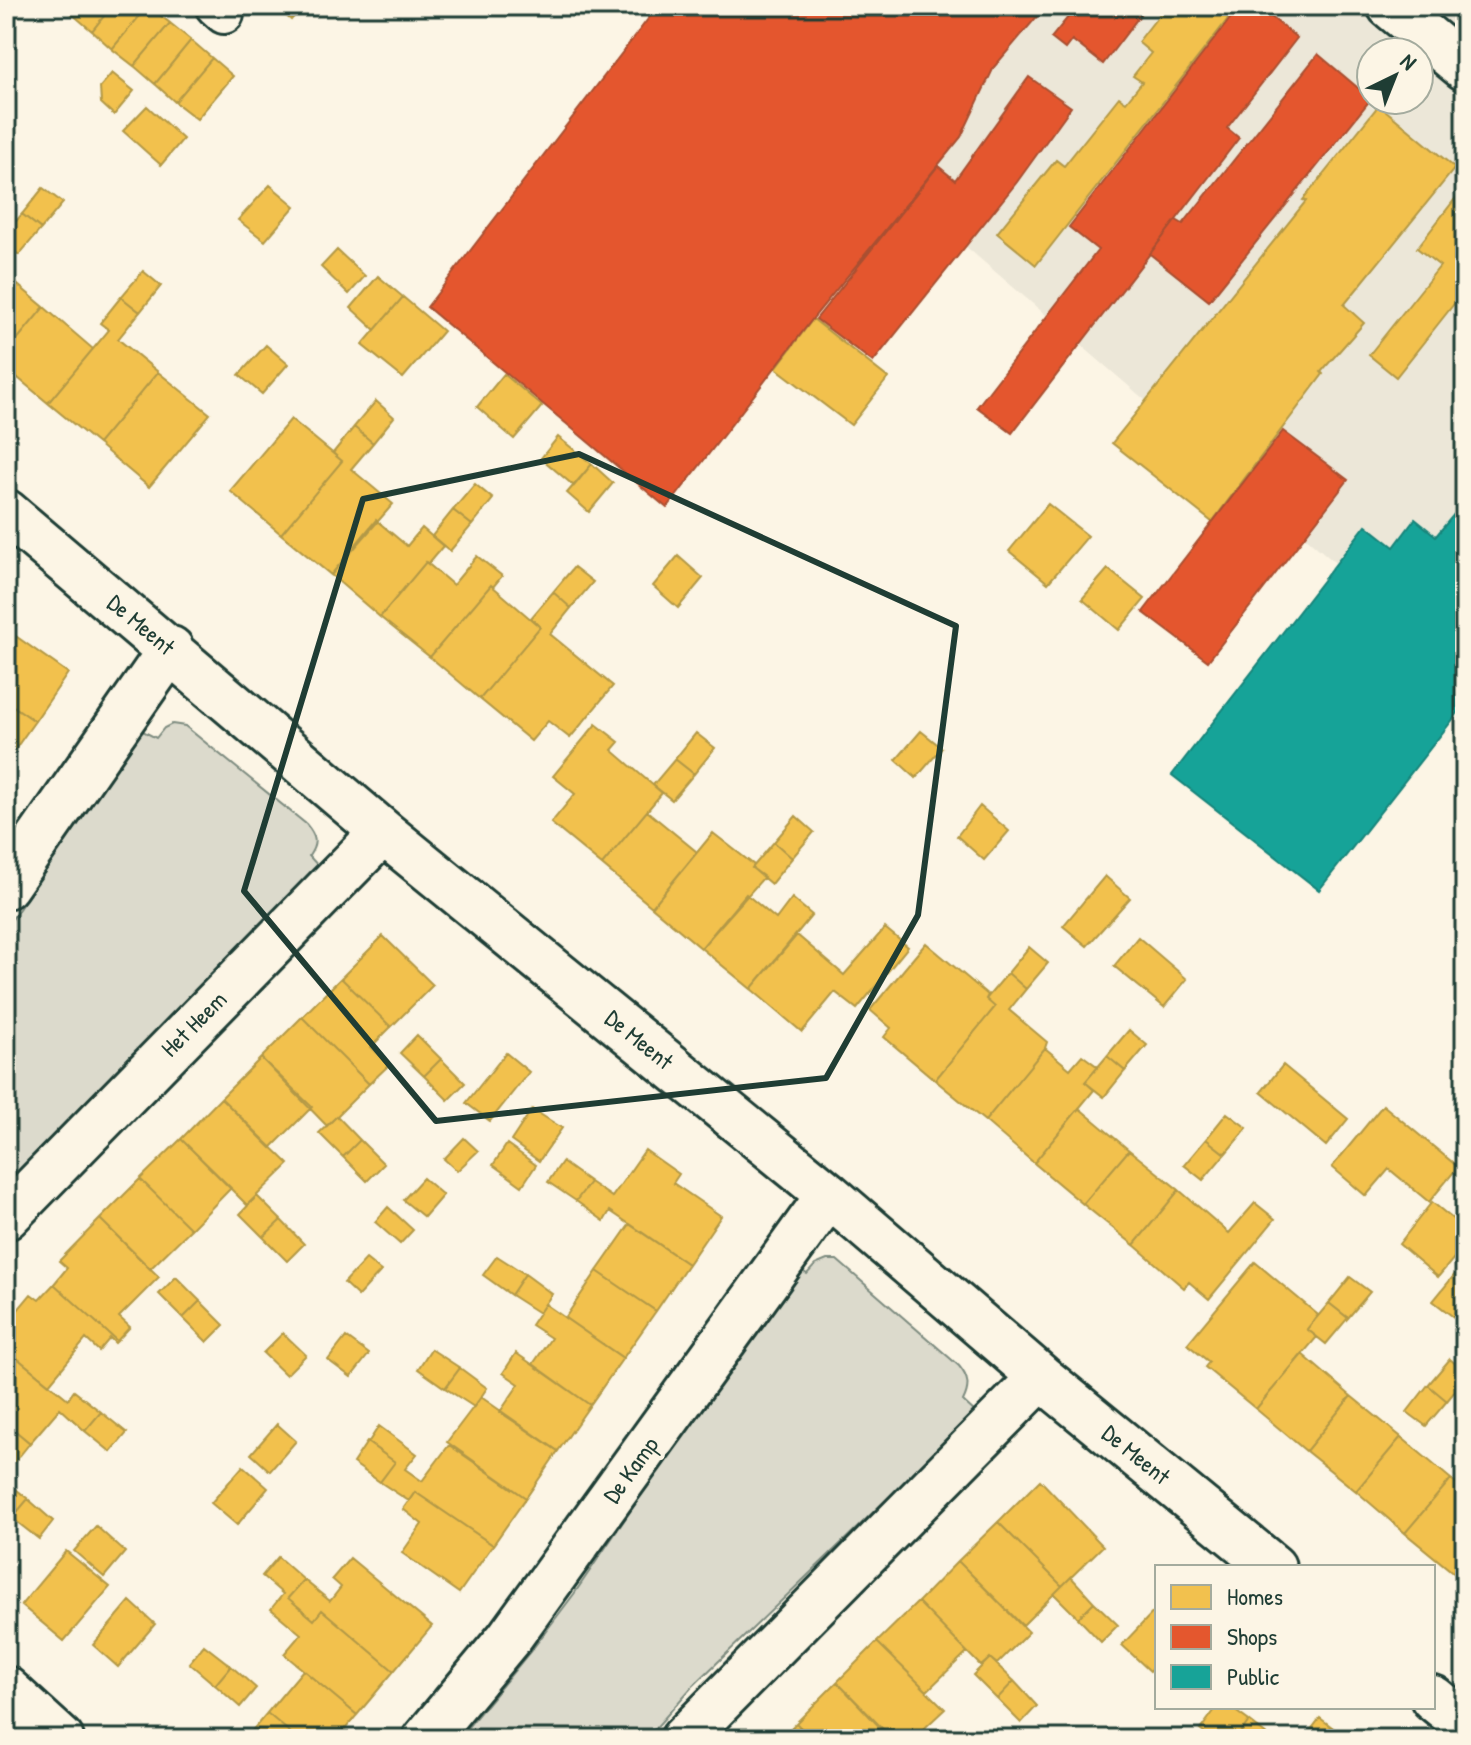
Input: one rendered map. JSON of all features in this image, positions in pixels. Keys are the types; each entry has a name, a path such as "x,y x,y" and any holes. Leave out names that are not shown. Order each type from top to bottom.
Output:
{"street":[{"path":"1390,6 1465,68"},
{"name":"De Meent","path":"6,512 383,832 829,1195 1041,1377 1271,1565"},
{"path":"6,886 171,649"},
{"name":"Het Heem","path":"6,1217 383,832"},
{"name":"De Kamp","path":"425,1739 509,1638 829,1195"},
{"path":"683,1739 1041,1377"},
{"path":"6,1689 61,1739"},
{"path":"1435,1700 1465,1724"}],"highlighted area":[{"path":"579,454 956,626 918,915 826,1078 436,1121 244,891 363,499"}],"shaded area":[{"path":"685,6 1465,6 1465,674"},
{"path":"172,724 185,726 306,824 315,840 309,856 321,869 6,1187 6,928 141,730 156,738"},
{"path":"837,1260 959,1366 967,1383 963,1401 976,1413 691,1688 646,1739 458,1739 574,1594 796,1267 807,1274 815,1265"}],"building: Homes":[{"path":"6,6 23,6 9,22"},
{"path":"77,6 112,6 92,31 71,13"},
{"path":"112,6 148,6 112,49 92,31"},
{"path":"148,6 170,23 134,66 112,49"},
{"path":"275,6 303,6 291,20"},
{"path":"1166,6 1238,6 1036,265 997,233 1056,160 1064,166 1119,97 1126,102 1142,82 1133,76 1151,53 1138,42"},
{"path":"170,23 191,40 155,84 134,66"},
{"path":"191,40 212,58 175,102 155,84"},
{"path":"212,58 233,76 197,119 175,102"},
{"path":"112,73 134,91 114,115 101,103 100,87"},
{"path":"147,106 183,139 161,165 123,131"},
{"path":"1370,116 1392,116 1455,168 1344,305 1364,323 1321,372 1323,374 1212,522 1112,443 1306,201 1303,200"},
{"path":"270,185 295,206 265,241 238,220"},
{"path":"1465,186 1465,290 1396,377 1369,355 1440,266 1417,248"},
{"path":"43,188 63,203 41,229 22,214"},
{"path":"22,214 41,229 19,255 6,245 6,233"},
{"path":"337,250 365,276 349,294 321,267"},
{"path":"143,271 161,286 140,312 121,297"},
{"path":"6,275 44,307 6,353"},
{"path":"378,276 403,297 375,330 351,308"},
{"path":"121,297 140,312 118,339 158,372 98,444 48,403 109,330 100,323"},
{"path":"403,297 443,331 403,378 362,345"},
{"path":"44,307 93,349 48,403 6,368 6,353"},
{"path":"813,319 888,378 851,425 776,368"},
{"path":"266,345 288,364 262,394 239,375"},
{"path":"158,372 210,414 149,487 98,444"},
{"path":"504,374 542,406 514,439 477,407"},
{"path":"376,401 394,417 373,443 354,427"},
{"path":"291,419 342,461 281,534 230,491"},
{"path":"354,427 373,443 351,469 393,504 331,575 281,534 342,461 333,453"},
{"path":"558,437 592,464 574,486 541,458"},
{"path":"592,464 613,483 589,512 567,493"},
{"path":"475,484 493,499 472,525 453,510"},
{"path":"1048,504 1088,536 1048,583 1009,551"},
{"path":"453,510 472,525 450,551 432,536"},
{"path":"376,520 407,546 422,528 443,546 380,617 331,575"},
{"path":"477,556 502,576 430,657 380,617 426,562 453,585"},
{"path":"678,556 703,578 678,608 653,586"},
{"path":"574,567 593,582 571,608 553,592"},
{"path":"1108,569 1145,599 1119,630 1082,599"},
{"path":"491,585 540,627 480,699 430,657"},
{"path":"553,592 571,608 550,634 613,686 570,738 548,721 531,741 480,699 540,627 531,618"},
{"path":"6,618 16,625 10,632 68,673 35,721 6,701"},
{"path":"6,701 35,721 6,762"},
{"path":"596,724 619,742 612,750 662,793 602,865 551,823 575,794 553,776"},
{"path":"921,731 942,748 916,778 896,760"},
{"path":"696,733 715,748 694,774 675,759"},
{"path":"675,759 694,774 672,800 653,785"},
{"path":"980,806 1009,831 984,860 957,836"},
{"path":"647,811 697,852 652,907 602,865"},
{"path":"796,816 814,832 792,858 774,842"},
{"path":"713,833 754,865 752,868 764,877 701,948 652,907"},
{"path":"774,842 792,858 771,884 752,868"},
{"path":"1105,876 1130,898 1087,946 1063,926"},
{"path":"746,894 776,919 792,898 812,915 751,989 701,948"},
{"path":"885,928 908,947 857,1009 835,992 802,1032 751,989 797,935 844,975"},
{"path":"383,936 433,985 391,1027 341,978"},
{"path":"1138,937 1187,979 1164,1007 1114,966"},
{"path":"926,943 988,995 986,999 995,1007 935,1080 884,1037 891,1028 870,1010"},
{"path":"1029,947 1048,963 1026,989 1008,973"},
{"path":"1008,973 1026,989 1009,1010 1047,1042 985,1121 935,1080 995,1007 986,999"},
{"path":"341,978 391,1027 371,1047 389,1065 369,1084 302,1017"},
{"path":"302,1017 369,1084 327,1126 261,1058"},
{"path":"1129,1030 1147,1045 1125,1071 1107,1056"},
{"path":"417,1035 441,1059 424,1076 400,1053"},
{"path":"1045,1048 1070,1069 1082,1055 1098,1067 1085,1082 1094,1090 1034,1163 985,1121"},
{"path":"506,1053 529,1072 490,1121 466,1103"},
{"path":"1107,1056 1125,1071 1104,1097 1085,1082"},
{"path":"261,1058 312,1107 271,1148 221,1098"},
{"path":"441,1059 465,1083 448,1100 424,1076"},
{"path":"1283,1065 1348,1119 1326,1146 1261,1092"},
{"path":"221,1098 289,1164 247,1205 181,1139"},
{"path":"1383,1105 1458,1167 1429,1202 1389,1169 1366,1196 1332,1167"},
{"path":"1079,1108 1129,1150 1083,1204 1034,1163"},
{"path":"532,1109 562,1128 539,1161 511,1141"},
{"path":"1227,1113 1247,1128 1225,1154 1206,1139"},
{"path":"337,1116 360,1140 343,1157 319,1133"},
{"path":"464,1138 478,1151 457,1171 444,1159"},
{"path":"181,1139 231,1188 191,1229 140,1179"},
{"path":"1206,1139 1225,1154 1203,1180 1184,1165"},
{"path":"360,1140 384,1164 367,1181 343,1157"},
{"path":"507,1144 536,1165 522,1186 493,1165"},
{"path":"645,1150 679,1174 673,1183 721,1216 688,1264 610,1211 604,1221 576,1201 590,1182 612,1197"},
{"path":"1129,1150 1179,1190 1134,1245 1083,1204"},
{"path":"562,1162 590,1182 576,1201 548,1182"},
{"path":"423,1178 443,1195 424,1217 403,1200"},
{"path":"140,1179 191,1229 150,1269 100,1219"},
{"path":"1179,1190 1229,1233 1255,1203 1275,1219 1209,1299 1189,1282 1184,1288 1134,1245"},
{"path":"257,1196 281,1220 263,1237 240,1214"},
{"path":"1432,1202 1465,1229 1465,1245 1438,1277 1399,1244"},
{"path":"388,1207 413,1230 400,1244 375,1222"},
{"path":"100,1219 159,1277 119,1317 130,1327 117,1341 54,1284 67,1268 59,1261"},
{"path":"281,1220 304,1244 287,1261 263,1237"},
{"path":"630,1224 688,1264 656,1311 597,1271"},
{"path":"497,1256 525,1274 511,1295 483,1275"},
{"path":"366,1259 381,1271 358,1296 344,1283"},
{"path":"1255,1262 1318,1315 1307,1329 1317,1337 1256,1409 1205,1367 1209,1362 1187,1344"},
{"path":"1465,1262 1465,1326 1433,1301"},
{"path":"597,1271 656,1311 623,1358 565,1318"},
{"path":"525,1274 552,1294 539,1313 511,1295"},
{"path":"176,1277 200,1301 183,1318 159,1294"},
{"path":"1350,1277 1370,1292 1348,1318 1329,1303"},
{"path":"54,1284 117,1341 115,1343 110,1338 99,1351 86,1339 49,1384 6,1349 6,1324 31,1294 39,1300"},
{"path":"200,1301 224,1325 207,1342 183,1318"},
{"path":"1329,1303 1348,1318 1326,1344 1307,1329"},
{"path":"545,1304 623,1358 590,1405 533,1364 551,1338 531,1325"},
{"path":"283,1333 306,1355 286,1375 263,1353"},
{"path":"346,1337 369,1354 351,1377 328,1360"},
{"path":"6,1349 68,1399 74,1391 101,1412 85,1431 60,1408 30,1443 6,1423"},
{"path":"431,1349 460,1368 445,1388 418,1369"},
{"path":"516,1353 590,1405 558,1451 500,1412 519,1384 503,1373"},
{"path":"1302,1354 1351,1396 1306,1451 1256,1409"},
{"path":"1450,1359 1465,1372 1465,1379 1447,1401 1428,1385"},
{"path":"460,1368 487,1388 474,1407 445,1388"},
{"path":"1428,1385 1447,1401 1426,1426 1407,1412"},
{"path":"1351,1396 1401,1437 1356,1491 1306,1451"},
{"path":"481,1397 558,1451 526,1498 447,1442"},
{"path":"101,1412 127,1433 111,1452 85,1431"},
{"path":"6,1423 30,1443 6,1473"},
{"path":"277,1424 296,1441 270,1471 251,1454"},
{"path":"379,1426 417,1454 405,1469 422,1481 449,1445 526,1498 493,1545 415,1492 409,1501 380,1482 395,1462 368,1443"},
{"path":"1401,1437 1451,1479 1405,1533 1356,1491"},
{"path":"367,1442 395,1462 380,1482 353,1463"},
{"path":"243,1466 268,1488 237,1525 211,1503"},
{"path":"1451,1479 1465,1491 1465,1562 1455,1574 1405,1533"},
{"path":"1040,1480 1103,1546 1062,1586 998,1522"},
{"path":"6,1481 28,1499 12,1518 6,1512"},
{"path":"415,1492 493,1545 459,1593 402,1553 422,1524 403,1509"},
{"path":"28,1499 53,1521 39,1539 12,1518"},
{"path":"998,1522 1062,1586 1022,1626 958,1561"},
{"path":"96,1526 125,1552 104,1577 74,1551"},
{"path":"66,1551 110,1587 64,1641 21,1605"},
{"path":"278,1557 304,1580 288,1598 314,1620 322,1610 394,1671 357,1715 284,1654 301,1634 271,1609 283,1594 262,1576"},
{"path":"350,1558 432,1626 394,1671 322,1610 314,1620 288,1598 304,1580 330,1601 341,1587 332,1579"},
{"path":"958,1561 1029,1632 997,1664 990,1658 981,1666 918,1602"},
{"path":"1465,1562 1465,1582 1455,1574"},
{"path":"1071,1577 1094,1602 1078,1618 1054,1594"},
{"path":"130,1601 155,1624 118,1667 93,1645"},
{"path":"918,1602 967,1652 927,1691 877,1642"},
{"path":"1094,1602 1118,1625 1101,1642 1078,1618"},
{"path":"1155,1610 1155,1666 1150,1671 1122,1645"},
{"path":"877,1642 945,1709 913,1739 891,1739 837,1682"},
{"path":"204,1645 231,1666 215,1685 189,1663"},
{"path":"990,1658 1014,1681 997,1699 973,1675"},
{"path":"231,1666 256,1688 240,1707 215,1685"},
{"path":"303,1670 357,1715 337,1739 298,1739 267,1713"},
{"path":"1014,1681 1037,1706 1021,1723 997,1699"},
{"path":"837,1682 886,1732 879,1739 812,1739 796,1723"},
{"path":"1216,1709 1233,1709 1249,1721 1236,1739 1212,1739 1200,1730"},
{"path":"267,1713 298,1739 245,1739"},
{"path":"1320,1718 1348,1739 1304,1739"},
{"path":"1249,1721 1272,1739 1236,1739"},
{"path":"796,1723 812,1739 780,1739"}],"building: Shops":[{"path":"658,6 1046,6 994,67 961,137 814,317 667,508 427,307"},
{"path":"1077,6 1147,6 1103,64 1072,40 1065,49 1051,38"},
{"path":"1240,6 1258,6 1297,38 1227,128 1239,138 1012,433 977,407 1098,250 1069,227"},
{"path":"1318,54 1355,85 1357,116 1209,301 1150,254 1176,220 1183,224"},
{"path":"1029,77 1071,107 1017,182 873,362 816,319 938,166 955,180"},
{"path":"1283,431 1348,480 1208,661 1143,612"}],"building: Public":[{"path":"1465,501 1465,704 1319,890 1172,775 1366,525 1394,547 1415,519 1436,536"}]}
